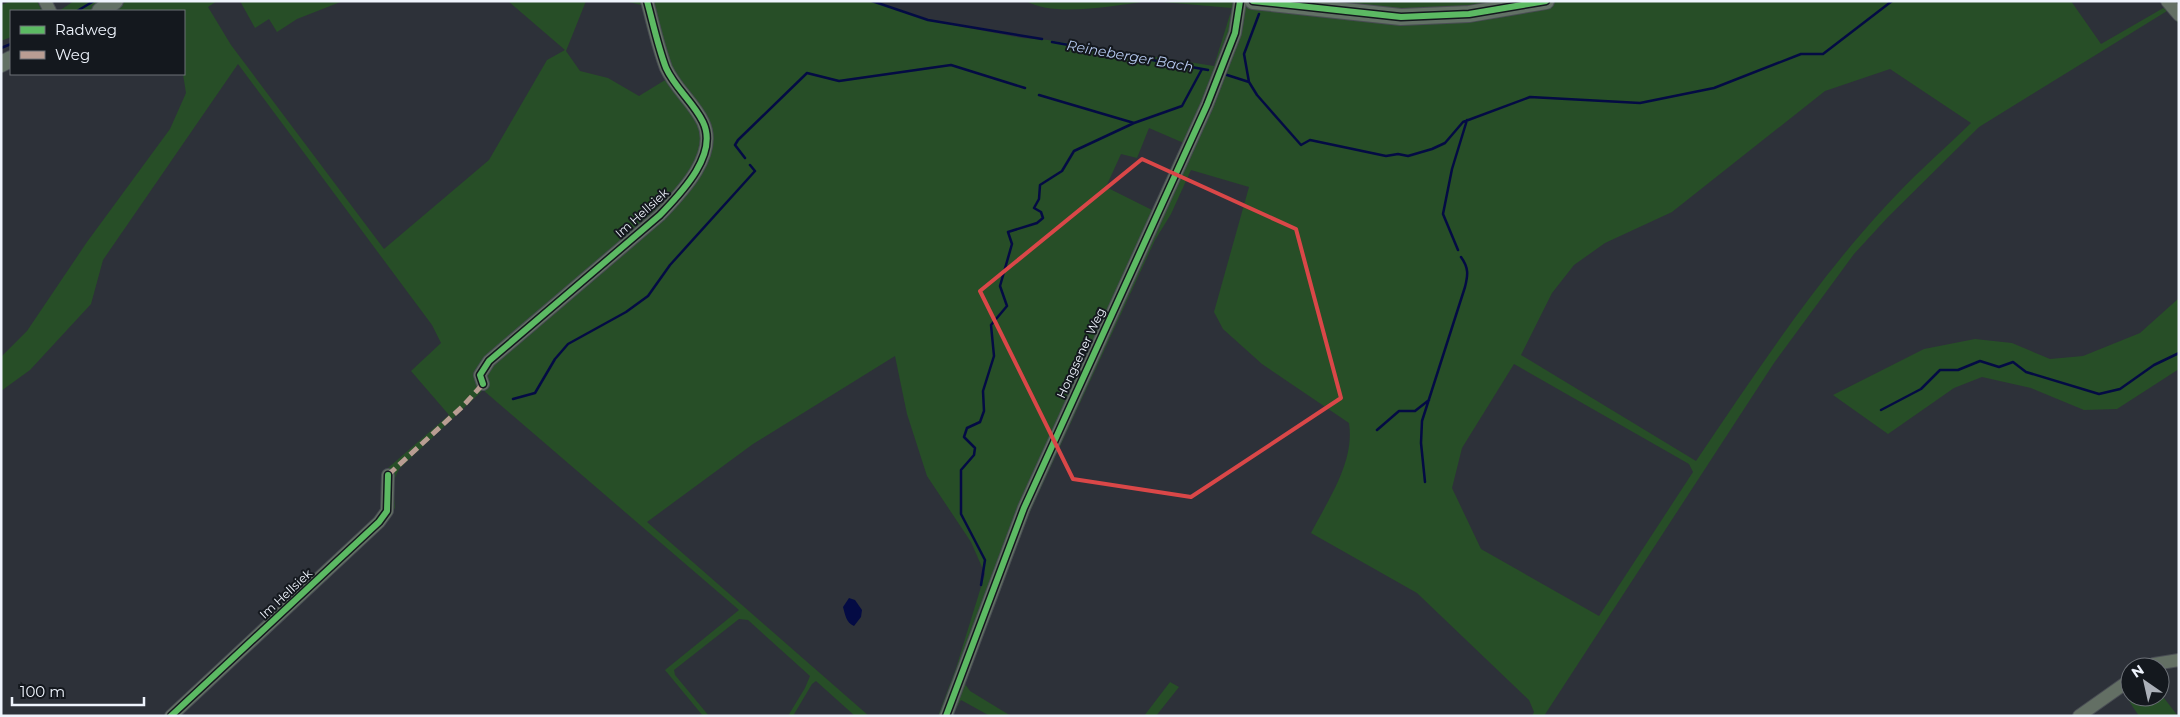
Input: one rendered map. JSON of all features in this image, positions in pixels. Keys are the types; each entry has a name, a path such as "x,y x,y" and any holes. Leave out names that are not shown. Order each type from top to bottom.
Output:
{"main road":[{"path":"102,10 116,1"},
{"path":"1253,1 1401,17 1469,14 1546,1"}],"street":[{"name":"Im Hellsiek","path":"483,384 480,375 489,361 660,215 684,191 696,172 704,153 706,138 704,123 667,69 646,1"},
{"name":"Hongsener Weg","path":"946,716 1024,508 1207,105 1235,33 1240,1"},
{"path":"2167,1 2179,15"},
{"name":"Im Hellsiek","path":"171,716 379,522 387,511 388,475"},
{"path":"2079,716 2120,687"}],"highlighted area":[{"path":"1142,159 1296,229 1341,398 1191,497 1073,479 980,291"}],"green space":[{"path":"12,1 37,1 42,10 10,10 10,37 1,41 1,5"},
{"path":"74,1 105,1 91,10 60,10"},
{"path":"125,1 217,1 208,7 231,45 384,249 489,160 547,60 565,50 508,1 586,1 566,51 580,71 608,78 639,96 670,77 645,6 625,1 875,1 937,22 1022,38 1048,40 1214,66 1232,8 1151,1 2071,1 2101,44 2172,3 2171,1 2179,1 2179,24 2167,11 1979,127 1888,217 1854,254 1774,363 1544,716 1532,716 1534,712 1529,700 1417,593 1311,533 1339,480 1344,466 1350,438 1349,423 1262,364 1223,329 1214,312 1249,187 1191,170 1171,214 1155,240 1029,514 965,684 970,691 1011,716 990,716 961,700 952,716 938,716 956,668 985,574 971,542 927,476 907,414 895,356 753,444 647,522 869,716 855,716 816,681 812,684 793,716 788,716 810,676 748,620 739,619 674,670 675,675 709,716 703,716 665,670 739,610 483,390 400,468 394,482 395,508 390,515 384,510 383,477 388,468 449,415 411,371 441,343 432,325 238,64 103,260 91,304 30,370 1,391 1,357 27,331 87,242 170,129 186,93 183,75 185,75 185,10 111,10","holes":["1890,69 1971,123 1894,197 1858,237 1809,299 1696,461 1521,355 1552,293 1574,265 1605,243 1672,212 1825,91","1149,128 1186,144 1156,212 1106,187 1121,154 1137,158","1514,364 1689,464 1693,472 1599,616 1481,549 1452,488 1462,448"]},
{"path":"240,1 343,1 297,19 277,32 269,19 255,28"},
{"path":"1026,1 1150,1 1069,10 1053,9"},
{"path":"2179,298 2179,369 2117,409 2084,410 2031,388 1982,377 1954,388 1888,434 1833,395 1924,349 1975,339 2012,343 2050,359 2083,356 2140,333"},
{"path":"1170,682 1179,687 1156,716 1144,716"},
{"path":"2170,706 2178,716 2139,716 2133,707"}],"shaded area":[{"path":"849,598 855,600 862,610 861,617 854,626 848,621 843,607"}],"waterway":[{"name":"Reineberger Bach","path":"79,10 94,1"},
{"name":"Reineberger Bach","path":"872,1 928,20 1042,39"},
{"name":"Reineberger Bach","path":"1224,74 1249,82 1257,95 1301,145 1310,140 1386,156 1398,154 1408,156 1445,143 1463,122 1530,97 1640,103 1714,88 1801,54 1823,54 1892,1"},
{"path":"1249,82 1244,54 1259,14"},
{"name":"Reineberger Bach","path":"1052,42 1208,70"},
{"name":"Reineberger Bach","path":"1,48 10,44"},
{"path":"745,158 735,145 738,140 807,73 839,81 951,65 1025,88"},
{"path":"1039,95 1134,123 1182,106 1202,69"},
{"path":"1458,250 1443,214 1452,169 1467,120"},
{"path":"981,585 985,560 961,514 961,470 974,455 975,448 964,437 967,428 980,422 984,411 983,391 994,356 991,325 1007,306 1000,286 1012,244 1008,232 1037,223 1043,218 1041,212 1034,208 1039,199 1040,185 1062,171 1074,151 1134,123"},
{"path":"513,399 535,393 555,359 568,344 626,312 648,296 670,265 755,171 750,165"},
{"path":"1425,482 1421,443 1422,421 1467,279 1467,272 1461,257"},
{"path":"1881,410 1921,389 1940,370 1958,370 1980,361 1999,367 2013,362 2026,372 2099,394 2120,389 2154,365 2179,353"},
{"path":"1377,430 1399,411 1415,411 1429,400"}],"marked path":[{"path":"388,475 463,406 483,384"}],"cycle path":[{"path":"483,384 480,375 489,361 660,215 687,185 702,160 706,148 707,135 703,122 666,68 647,1"},
{"path":"946,716 1024,508 1207,105 1235,33 1240,1"},
{"path":"1253,1 1401,17 1469,14 1546,1"},
{"path":"171,716 379,522 387,511 388,475"}]}
